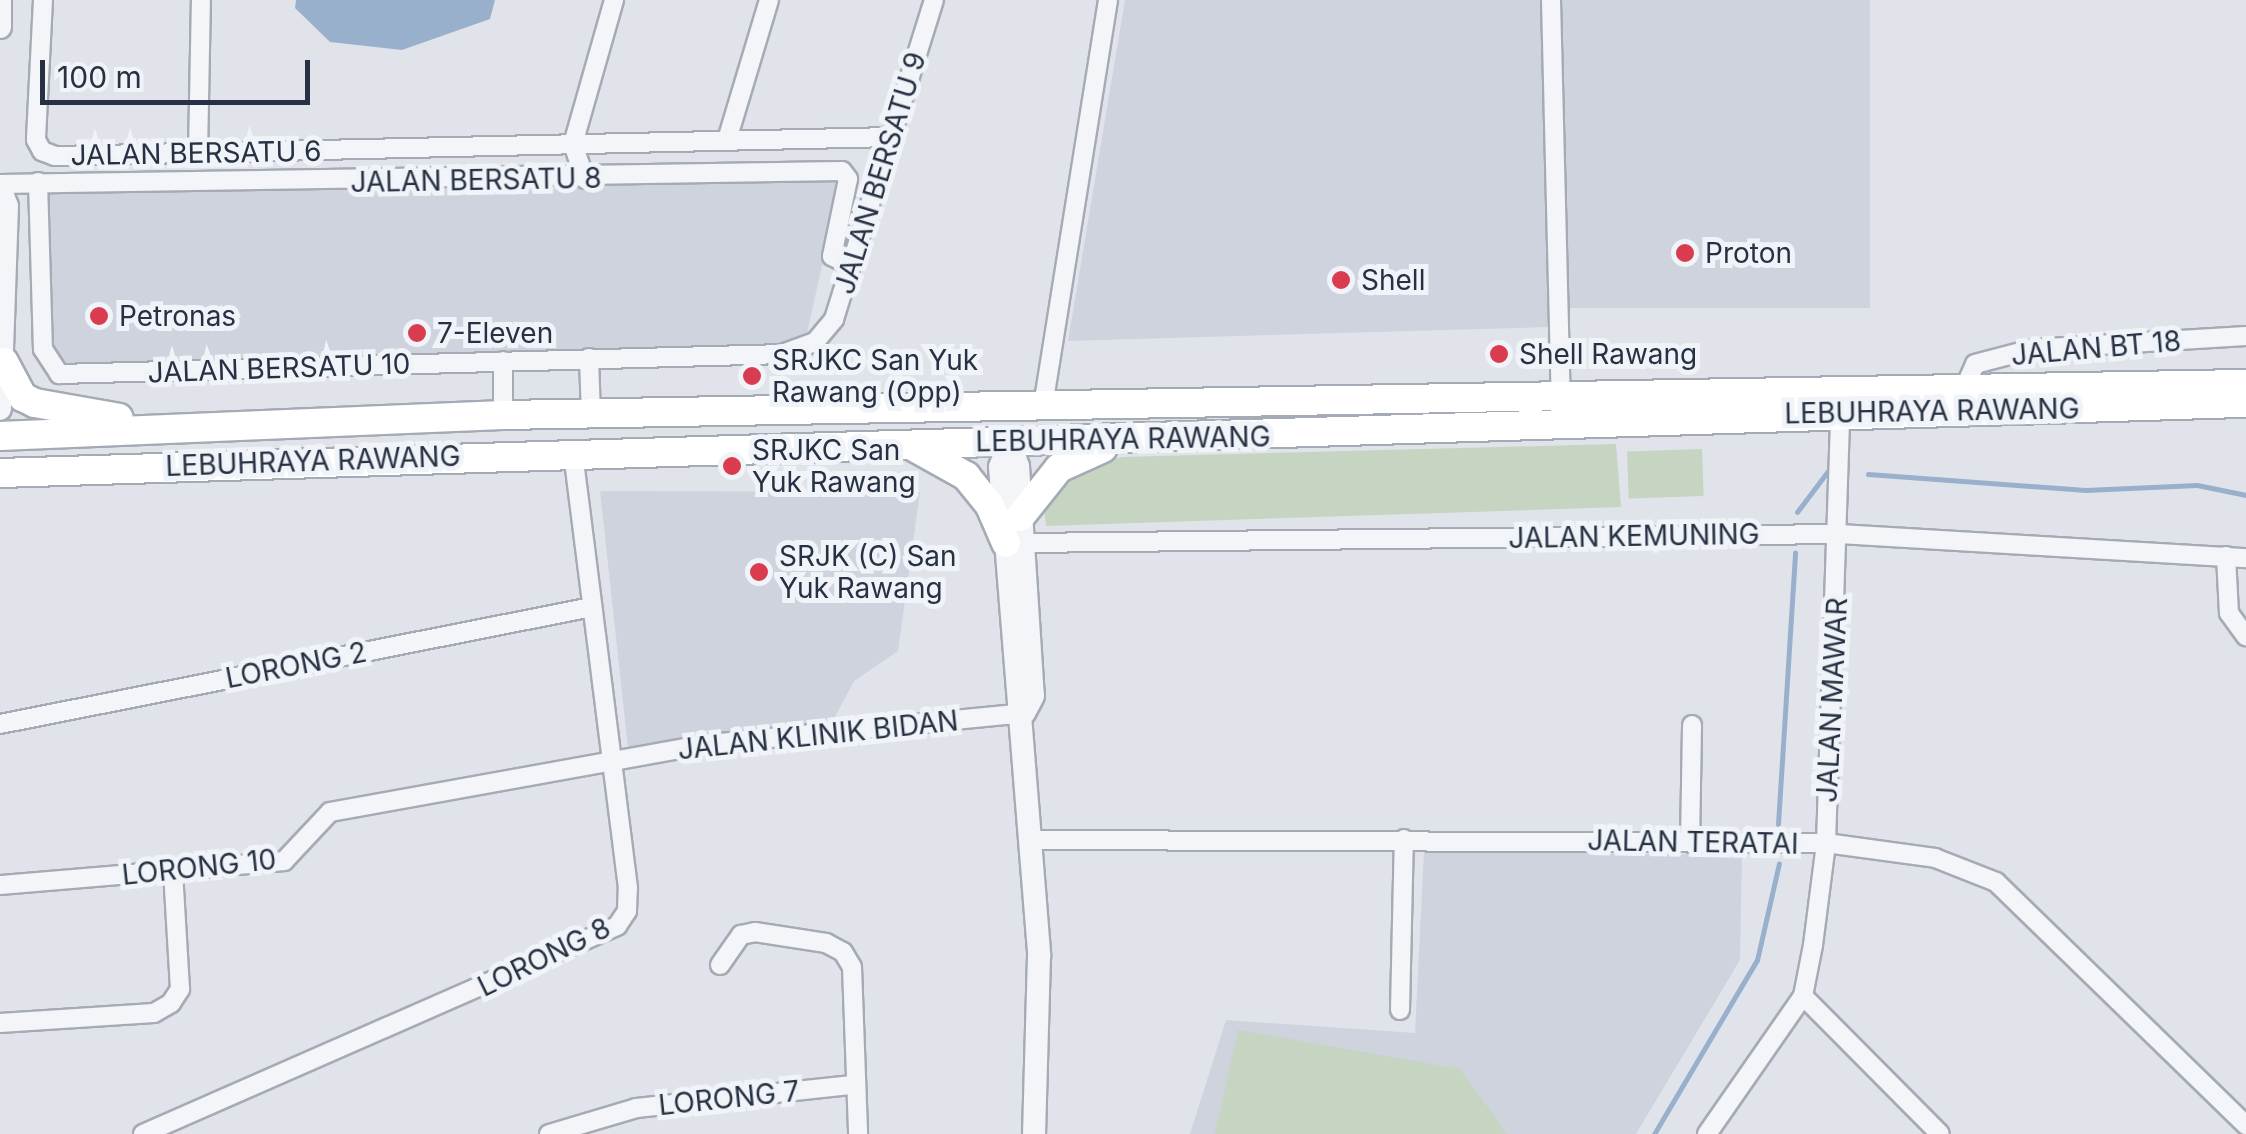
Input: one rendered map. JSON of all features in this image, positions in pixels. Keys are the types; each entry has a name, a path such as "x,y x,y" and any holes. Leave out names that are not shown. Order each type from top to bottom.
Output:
{"main road":[{"path":"4,362 23,397 35,403 168,426"},
{"name":"LEBUHRAYA RAWANG","path":"0,436 168,426 503,416 2246,384"},
{"name":"LEBUHRAYA RAWANG","path":"0,472 907,444 1123,442 1840,414 2246,403"},
{"path":"976,408 1006,422 1010,442 1074,406"},
{"path":"907,444 966,476 1016,535 1059,468 1123,442"},
{"path":"0,444 56,471"}],"street":[{"path":"0,0 0,27"},
{"name":"JALAN BERSATU 6","path":"43,0 36,140 42,151 198,152 891,136"},
{"path":"198,152 202,0"},
{"path":"585,179 572,144 614,0"},
{"path":"727,140 769,0"},
{"name":"JALAN BERSATU 9","path":"816,342 834,318 934,0"},
{"path":"1043,406 1108,0"},
{"path":"1551,0 1561,396"},
{"name":"JALAN BERSATU 8","path":"0,186 38,182 585,179 842,171 848,178 832,256 850,266"},
{"name":"JALAN BERSATU 10","path":"38,182 43,350 59,374 782,354 816,342"},
{"path":"0,186 7,206 0,409"},
{"name":"JALAN BT 18","path":"1964,389 1974,364 2032,348 2246,336"},
{"path":"589,358 591,414"},
{"path":"503,361 503,416"},
{"name":"JALAN MAWAR","path":"1706,1134 1803,996 1826,843 1840,534 1840,414"},
{"path":"1010,442 1016,535 1015,697 1024,713 1035,840 1034,1134"},
{"name":"LORONG 8","path":"143,1134 617,926 627,910 628,888 573,453"},
{"name":"JALAN KEMUNING","path":"1016,535 1840,534 2246,558"},
{"path":"2226,556 2229,613 2246,636"},
{"name":"LORONG 2","path":"0,724 592,607"},
{"name":"JALAN KLINIK BIDAN","path":"611,760 709,744 1024,713"},
{"path":"1690,842 1692,725"},
{"name":"LORONG 10","path":"0,886 284,861 330,812 611,760"},
{"path":"1400,1010 1404,838"},
{"name":"JALAN TERATAI","path":"1035,840 1404,838 1826,843 1935,858 1996,882 2246,1125"},
{"path":"0,1022 154,1013 171,1003 180,989 173,870"},
{"path":"720,965 741,935 755,932 826,943 843,952 852,966 853,1086 858,1134"},
{"path":"1803,996 1939,1134"},
{"name":"LORONG 7","path":"549,1134 586,1127 636,1108 853,1086"}],"shaded area":[{"path":"1125,0 1541,0 1548,327 1068,341"},
{"path":"1560,0 1870,0 1870,308 1560,308"},
{"path":"841,179 806,338 779,347 63,368 51,360 45,193"},
{"name":"SRJK (C) San Yuk Rawang","path":"600,491 920,492 898,651 854,681 828,730 629,757"},
{"path":"1424,851 1742,855 1740,960 1636,1134 1190,1134 1226,1020 1415,1033"}],"green space":[{"path":"1616,444 1621,507 1046,526 1043,499 1081,468 1122,457"},
{"path":"1702,449 1704,496 1629,499 1627,452"},
{"path":"1238,1030 1460,1069 1507,1134 1215,1134"}],"water":[{"path":"296,0 495,0 490,19 402,50 330,42 295,8"}],"waterway":[{"path":"1797,512 1828,471"},
{"path":"1868,474 2085,490 2197,485 2246,495"},
{"path":"1778,824 1795,553"},
{"path":"1654,1134 1757,960 1779,863"}],"place":[{"name":"Proton","path":"1685,253"},
{"name":"Shell","path":"1341,280"},
{"name":"Petronas","path":"99,316"},
{"name":"7-Eleven","path":"417,333"},
{"name":"Shell Rawang","path":"1499,354"},
{"name":"SRJKC San Yuk Rawang (Opp)","path":"752,376"},
{"name":"SRJKC San Yuk Rawang","path":"732,466"},
{"name":"SRJK (C) San Yuk Rawang","path":"759,572"}]}
